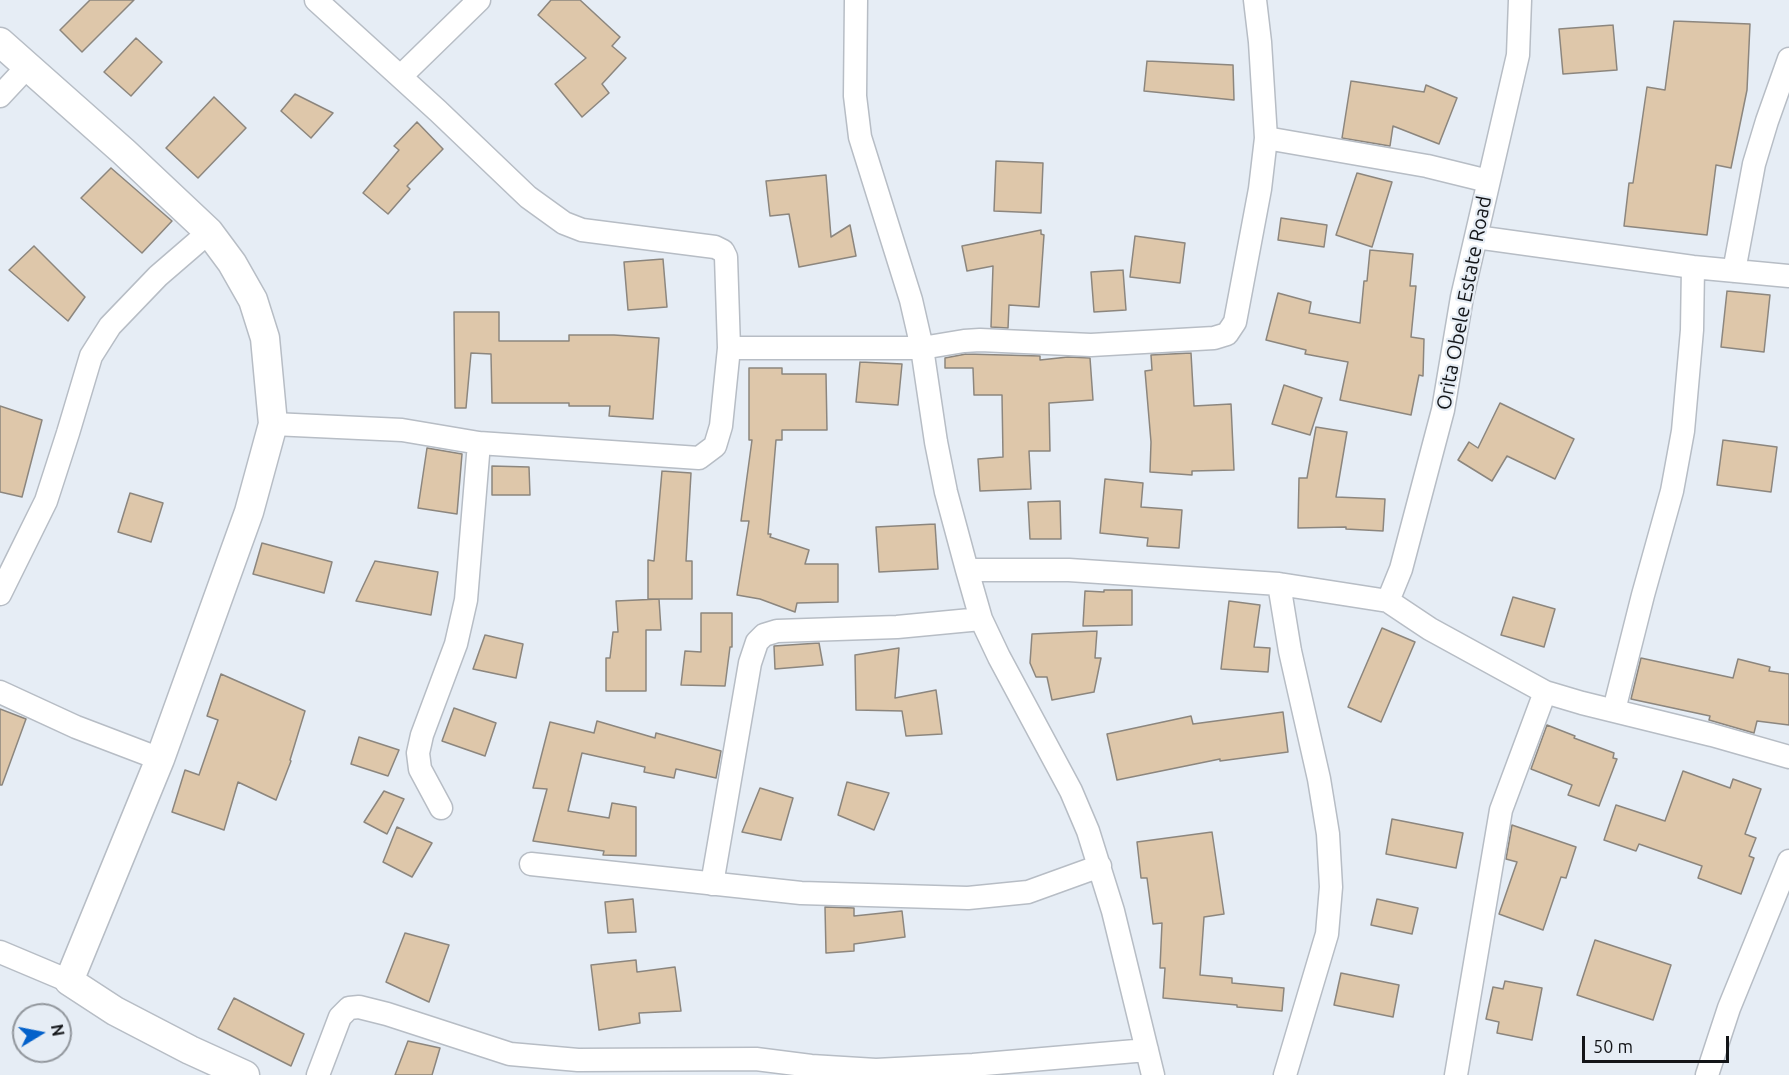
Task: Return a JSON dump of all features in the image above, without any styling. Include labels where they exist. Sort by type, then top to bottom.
[{"type":"street","points":[[273,424],[402,430],[479,442],[699,458],[715,446],[721,426],[729,348],[726,257],[723,251],[715,247],[582,230],[564,223],[528,197],[401,76],[316,0]]},
{"type":"street","points":[[401,76],[479,0]]},
{"type":"street","points":[[856,0],[855,96],[860,137],[911,300],[922,348],[946,492],[967,570],[981,619],[1004,667],[1071,791],[1088,831],[1113,911],[1153,1075]]},
{"type":"street","points":[[729,348],[922,348],[964,340],[1092,345],[1214,338],[1227,334],[1235,322],[1260,189],[1266,138],[1256,0]]},
{"type":"street","name":"Orita Obele Estate Road","points":[[1388,601],[1401,569],[1443,410],[1462,297],[1518,55],[1520,0]]},
{"type":"street","points":[[0,42],[209,232],[232,263],[253,300],[265,338],[273,424],[249,512],[160,759],[69,981]]},
{"type":"street","points":[[1734,271],[1754,164],[1789,59]]},
{"type":"street","points":[[0,96],[28,66]]},
{"type":"street","points":[[1266,138],[1427,166],[1488,181]]},
{"type":"street","points":[[0,594],[46,501],[69,434],[91,356],[110,326],[158,276],[209,232]]},
{"type":"street","points":[[1476,237],[1693,267],[1789,276]]},
{"type":"street","points":[[1614,710],[1642,595],[1672,491],[1683,431],[1692,330],[1693,267]]},
{"type":"street","points":[[441,808],[420,769],[418,753],[422,735],[456,644],[466,600],[479,442]]},
{"type":"street","points":[[967,570],[1070,570],[1279,584],[1388,601],[1430,629],[1545,692],[1789,757]]},
{"type":"street","points":[[1279,584],[1290,651],[1321,790],[1328,834],[1331,887],[1327,934],[1285,1075]]},
{"type":"street","points":[[712,884],[750,663],[758,642],[764,635],[777,631],[897,627],[981,619]]},
{"type":"street","points":[[0,692],[76,726],[160,759]]},
{"type":"street","points":[[1456,1075],[1501,810],[1545,692]]},
{"type":"street","points":[[1707,1075],[1729,1008],[1789,861]]},
{"type":"street","points":[[531,864],[801,893],[968,898],[1028,892],[1100,866]]},
{"type":"street","points":[[0,952],[69,981],[115,1011],[190,1050],[245,1075]]},
{"type":"street","points":[[318,1075],[340,1017],[349,1008],[359,1007],[510,1054],[578,1060],[756,1059],[811,1066],[938,1071],[1147,1050]]},
{"type":"building","points":[[90,0],[134,0],[82,52],[60,30]]},
{"type":"building","points":[[551,0],[580,0],[620,37],[612,46],[626,58],[602,84],[609,93],[582,117],[555,84],[586,58],[538,15]]},
{"type":"building","points":[[1674,21],[1750,24],[1747,90],[1731,168],[1716,165],[1707,235],[1624,226],[1629,183],[1633,183],[1647,87],[1665,90]]},
{"type":"building","points":[[1613,25],[1617,70],[1563,74],[1559,29]]},
{"type":"building","points":[[136,38],[162,62],[131,96],[104,72]]},
{"type":"building","points":[[1147,61],[1233,65],[1234,100],[1144,91]]},
{"type":"building","points":[[1351,81],[1424,92],[1426,85],[1457,98],[1439,144],[1393,126],[1390,146],[1342,138]]},
{"type":"building","points":[[295,94],[333,113],[311,138],[281,111]]},
{"type":"building","points":[[214,97],[246,128],[198,178],[166,148]]},
{"type":"building","points":[[417,122],[443,149],[407,186],[410,189],[388,214],[363,193],[399,150],[394,146]]},
{"type":"building","points":[[996,161],[1043,163],[1041,213],[994,211]]},
{"type":"building","points":[[111,168],[172,221],[142,253],[81,198]]},
{"type":"building","points":[[1357,173],[1392,182],[1372,247],[1336,235]]},
{"type":"building","points":[[826,175],[831,237],[850,225],[856,256],[799,267],[789,214],[770,216],[766,181]]},
{"type":"building","points":[[1281,218],[1327,225],[1324,247],[1278,240]]},
{"type":"building","points":[[1041,230],[1041,234],[1044,235],[1039,307],[1009,305],[1008,328],[991,327],[993,266],[967,271],[962,246]]},
{"type":"building","points":[[1135,236],[1185,243],[1180,283],[1130,277]]},
{"type":"building","points":[[34,246],[85,297],[68,321],[9,270]]},
{"type":"building","points":[[1370,250],[1413,254],[1410,286],[1416,286],[1411,337],[1424,339],[1423,376],[1419,375],[1411,415],[1340,400],[1348,362],[1305,354],[1306,350],[1266,340],[1278,293],[1311,302],[1309,313],[1360,323]]},
{"type":"building","points":[[663,259],[667,307],[628,310],[624,262]]},
{"type":"building","points":[[1123,270],[1126,310],[1094,312],[1091,272]]},
{"type":"building","points":[[1727,291],[1770,295],[1764,352],[1721,347]]},
{"type":"building","points":[[454,312],[499,312],[499,341],[569,341],[569,335],[659,338],[653,419],[609,416],[610,406],[569,406],[569,403],[492,403],[491,354],[471,353],[466,408],[455,408]]},
{"type":"building","points":[[1191,353],[1194,406],[1231,404],[1234,470],[1192,471],[1192,475],[1150,472],[1151,442],[1145,371],[1152,370],[1151,355]]},
{"type":"building","points":[[966,354],[1040,356],[1040,360],[1068,357],[1090,358],[1093,400],[1049,403],[1050,451],[1029,451],[1031,489],[980,491],[978,459],[1003,457],[1002,395],[974,395],[973,368],[945,368],[945,358]]},
{"type":"building","points":[[860,362],[902,364],[898,405],[856,402]]},
{"type":"building","points":[[749,368],[782,368],[782,374],[826,374],[827,430],[782,430],[782,440],[776,440],[768,534],[771,534],[770,537],[809,550],[805,564],[838,564],[838,602],[797,603],[795,612],[760,599],[737,595],[749,521],[741,521],[752,440],[749,440]]},
{"type":"building","points":[[1284,385],[1322,398],[1310,435],[1272,424]]},
{"type":"building","points":[[1500,403],[1574,439],[1555,479],[1507,456],[1492,481],[1458,460],[1469,442],[1478,448]]},
{"type":"building","points":[[0,406],[42,420],[22,497],[0,492]]},
{"type":"building","points":[[1316,427],[1347,432],[1336,497],[1385,499],[1383,531],[1346,529],[1346,527],[1298,528],[1299,478],[1307,478]]},
{"type":"building","points":[[1723,440],[1777,447],[1771,492],[1717,485]]},
{"type":"building","points":[[427,448],[462,454],[457,514],[418,508]]},
{"type":"building","points":[[492,466],[529,467],[530,495],[492,495]]},
{"type":"building","points":[[662,471],[691,473],[686,561],[692,561],[692,599],[648,599],[648,560],[654,561]]},
{"type":"building","points":[[1105,479],[1143,483],[1141,507],[1182,510],[1179,548],[1147,546],[1148,538],[1100,533]]},
{"type":"building","points":[[130,493],[163,503],[151,542],[118,532]]},
{"type":"building","points":[[1060,501],[1061,539],[1030,539],[1028,502]]},
{"type":"building","points":[[935,524],[938,569],[879,572],[876,527]]},
{"type":"building","points":[[262,543],[332,562],[324,593],[253,574]]},
{"type":"building","points":[[375,561],[438,572],[431,615],[356,601]]},
{"type":"building","points":[[1104,590],[1132,590],[1132,625],[1083,626],[1085,591],[1104,592]]},
{"type":"building","points":[[1513,597],[1555,609],[1544,647],[1501,635]]},
{"type":"building","points":[[659,599],[661,630],[646,630],[646,691],[606,691],[606,658],[610,658],[613,632],[618,632],[616,601]]},
{"type":"building","points":[[1229,601],[1260,605],[1254,647],[1270,648],[1268,672],[1221,669]]},
{"type":"building","points":[[701,613],[732,613],[732,647],[730,647],[725,686],[681,685],[685,651],[701,652]]},
{"type":"building","points":[[1382,628],[1415,642],[1381,722],[1348,707]]},
{"type":"building","points":[[1097,631],[1095,658],[1101,658],[1094,692],[1052,700],[1047,677],[1036,677],[1030,663],[1032,634]]},
{"type":"building","points":[[485,635],[523,644],[516,678],[473,669]]},
{"type":"building","points":[[819,643],[823,665],[775,669],[774,646]]},
{"type":"building","points":[[899,648],[895,698],[936,690],[942,734],[906,736],[902,711],[856,710],[855,655]]},
{"type":"building","points":[[1641,658],[1733,678],[1738,659],[1770,667],[1769,671],[1789,674],[1789,725],[1757,721],[1754,733],[1709,720],[1710,716],[1631,699]]},
{"type":"building","points":[[221,674],[305,711],[291,761],[276,800],[238,782],[224,830],[172,812],[185,770],[199,775],[218,720],[207,716]]},
{"type":"building","points":[[454,708],[496,723],[485,756],[442,741]]},
{"type":"building","points":[[0,709],[26,719],[2,785],[0,785]]},
{"type":"building","points":[[1283,712],[1288,752],[1220,761],[1220,759],[1117,780],[1107,734],[1191,716],[1193,724]]},
{"type":"building","points":[[597,721],[655,738],[656,733],[721,751],[716,778],[676,769],[674,778],[644,772],[645,767],[582,753],[568,811],[609,818],[612,803],[636,807],[636,856],[603,855],[604,851],[533,841],[547,789],[533,788],[550,722],[594,733]]},
{"type":"building","points":[[1547,725],[1614,753],[1613,758],[1617,759],[1599,806],[1568,795],[1572,785],[1531,769]]},
{"type":"building","points":[[359,737],[399,750],[388,776],[351,764]]},
{"type":"building","points":[[1683,771],[1730,788],[1733,779],[1761,789],[1745,834],[1756,838],[1749,856],[1754,858],[1741,894],[1698,878],[1702,866],[1639,844],[1636,851],[1604,840],[1616,805],[1665,821]]},
{"type":"building","points":[[847,782],[889,793],[874,830],[838,815]]},
{"type":"building","points":[[760,788],[793,798],[781,840],[742,832]]},
{"type":"building","points":[[384,791],[404,799],[387,834],[364,822]]},
{"type":"building","points":[[1392,819],[1463,833],[1456,868],[1386,854]]},
{"type":"building","points":[[1512,825],[1576,847],[1566,878],[1561,877],[1543,930],[1499,914],[1517,862],[1506,859]]},
{"type":"building","points":[[397,827],[432,843],[412,877],[383,862]]},
{"type":"building","points":[[1212,832],[1224,914],[1204,917],[1200,975],[1232,978],[1232,983],[1284,988],[1282,1011],[1163,998],[1165,968],[1160,968],[1162,923],[1153,924],[1147,878],[1141,878],[1137,842]]},
{"type":"building","points":[[633,899],[636,932],[608,933],[605,902]]},
{"type":"building","points":[[1377,899],[1418,908],[1412,934],[1371,925]]},
{"type":"building","points":[[825,907],[854,908],[854,916],[902,911],[905,937],[854,944],[854,951],[826,953]]},
{"type":"building","points":[[405,933],[449,945],[429,1002],[386,982]]},
{"type":"building","points":[[1595,940],[1671,965],[1653,1020],[1577,995]]},
{"type":"building","points":[[636,960],[637,972],[675,967],[681,1011],[639,1013],[640,1023],[599,1030],[591,965]]},
{"type":"building","points":[[1341,973],[1399,985],[1393,1017],[1334,1005]]},
{"type":"building","points":[[1505,981],[1542,988],[1532,1040],[1497,1033],[1499,1022],[1486,1019],[1493,987],[1503,989]]},
{"type":"building","points":[[234,998],[304,1034],[291,1066],[218,1029]]},
{"type":"building","points":[[408,1041],[440,1048],[432,1075],[395,1075]]}]
